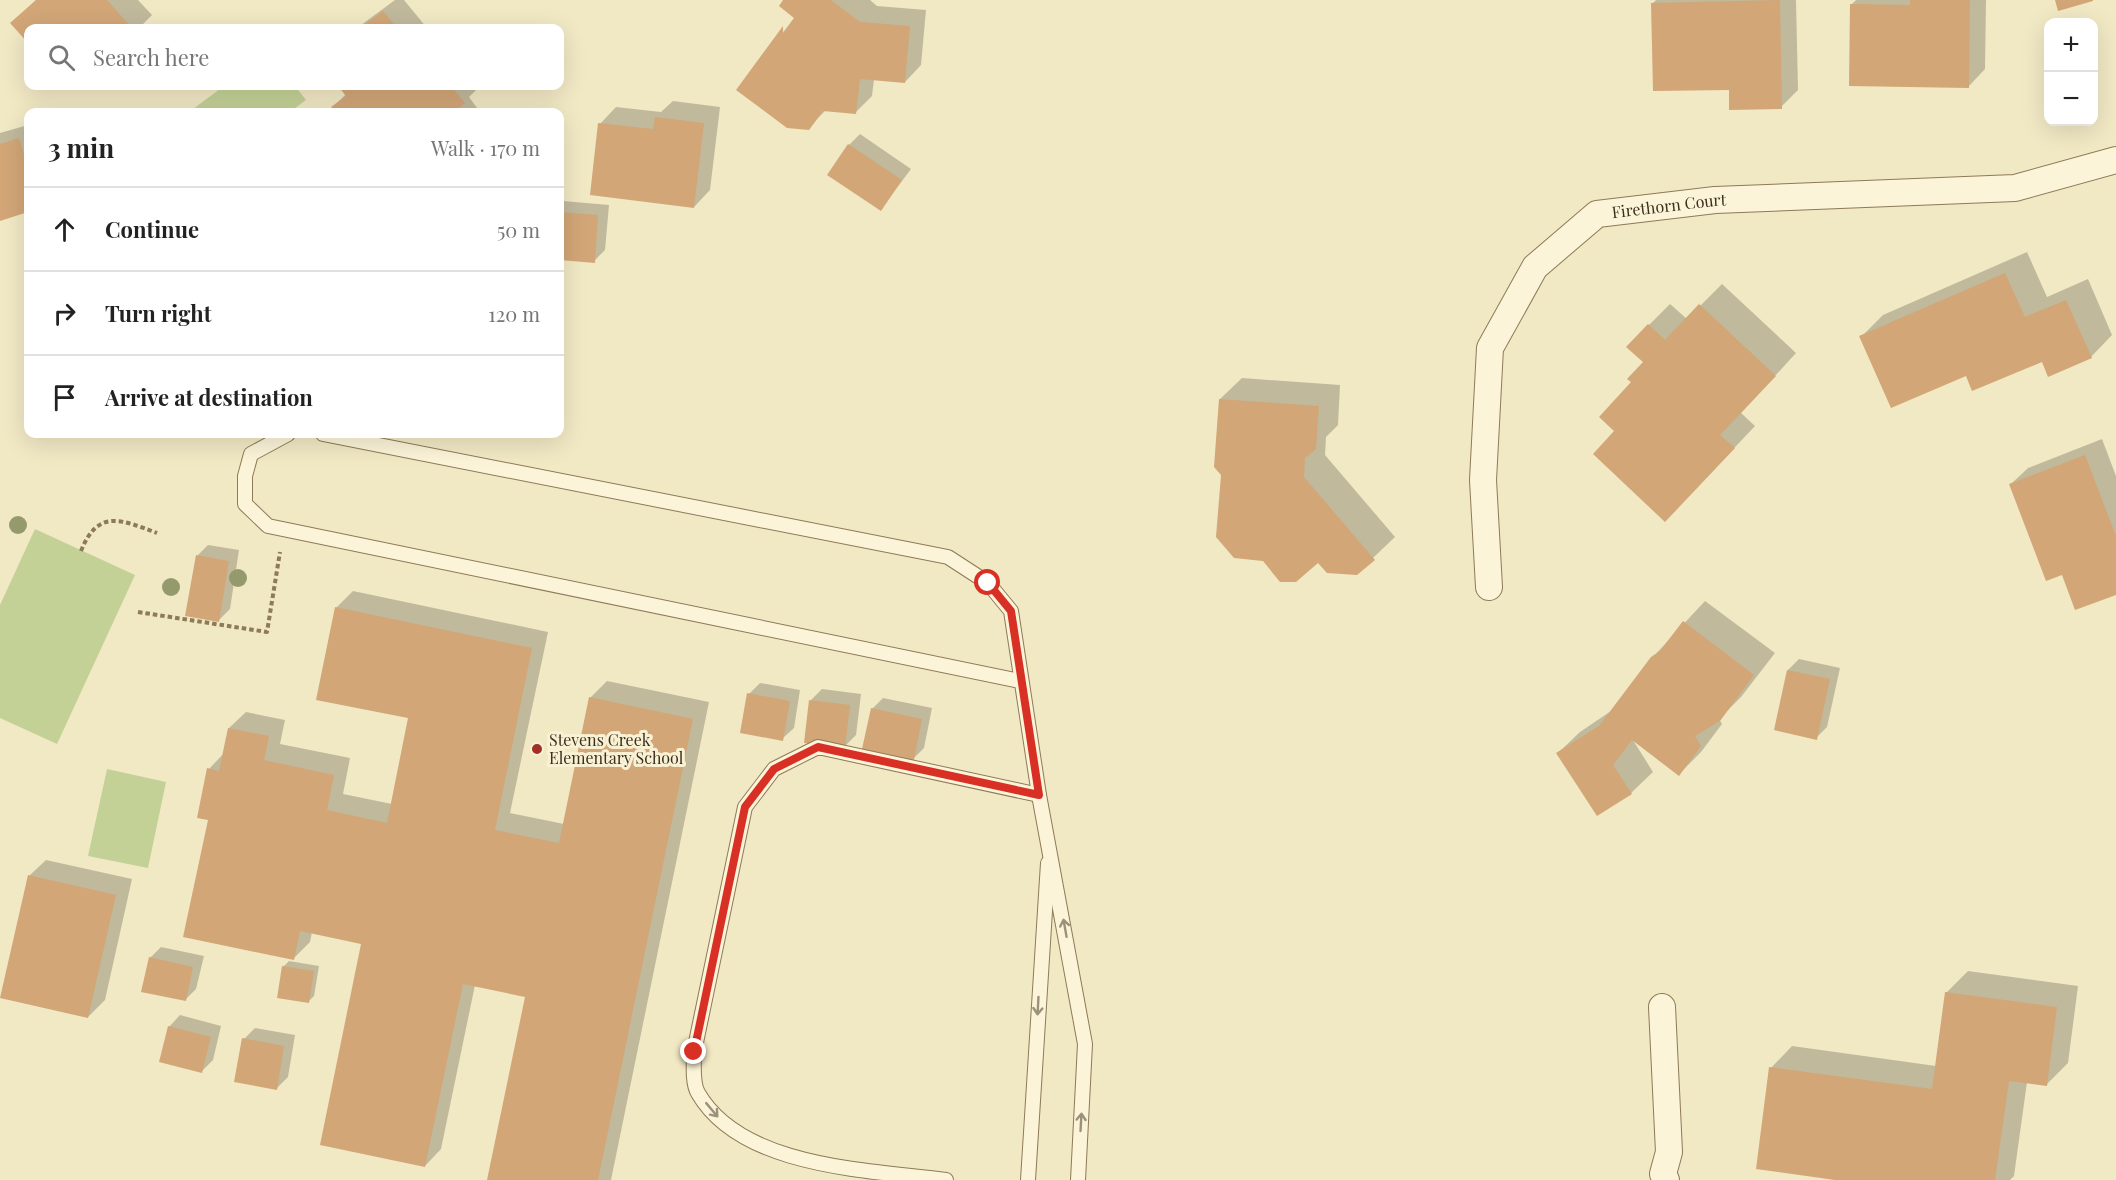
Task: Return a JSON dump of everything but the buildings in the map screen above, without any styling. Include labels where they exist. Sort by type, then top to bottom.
[{"type":"street","name":"Firethorn Court","points":[[1489,587],[1483,480],[1490,348],[1535,267],[1597,214],[1715,200],[2015,188],[2116,160]]},
{"type":"street","points":[[1662,1007],[1669,1152],[1663,1174],[1666,1180]]},
{"type":"lane","points":[[281,438],[251,454],[245,476],[245,504],[268,526],[1020,681]]},
{"type":"lane","points":[[342,438],[948,557],[988,583],[1011,611],[1039,795],[1050,842],[1085,1044],[1078,1180]]},
{"type":"lane","points":[[946,1180],[820,1164],[760,1145],[723,1124],[696,1091],[694,1052],[745,807],[774,769],[818,747],[884,759],[1039,795]]},
{"type":"lane","points":[[1028,1180],[1050,842]]},
{"type":"path","points":[[81,550],[93,528],[109,520],[131,523],[157,533]]},
{"type":"path","points":[[138,612],[267,632],[283,529]]},
{"type":"green space","points":[[219,90],[298,90],[306,100],[295,108],[194,108]]},
{"type":"green space","points":[[35,529],[135,575],[57,744],[0,718],[0,605]]},
{"type":"green space","points":[[107,769],[166,782],[148,868],[88,856]]},
{"type":"place","name":"Stevens Creek Elementary School","points":[[537,749]]},
{"type":"route","points":[[694,1052],[745,807],[774,769],[818,747],[884,759],[1039,795],[1011,611],[988,583]]}]
